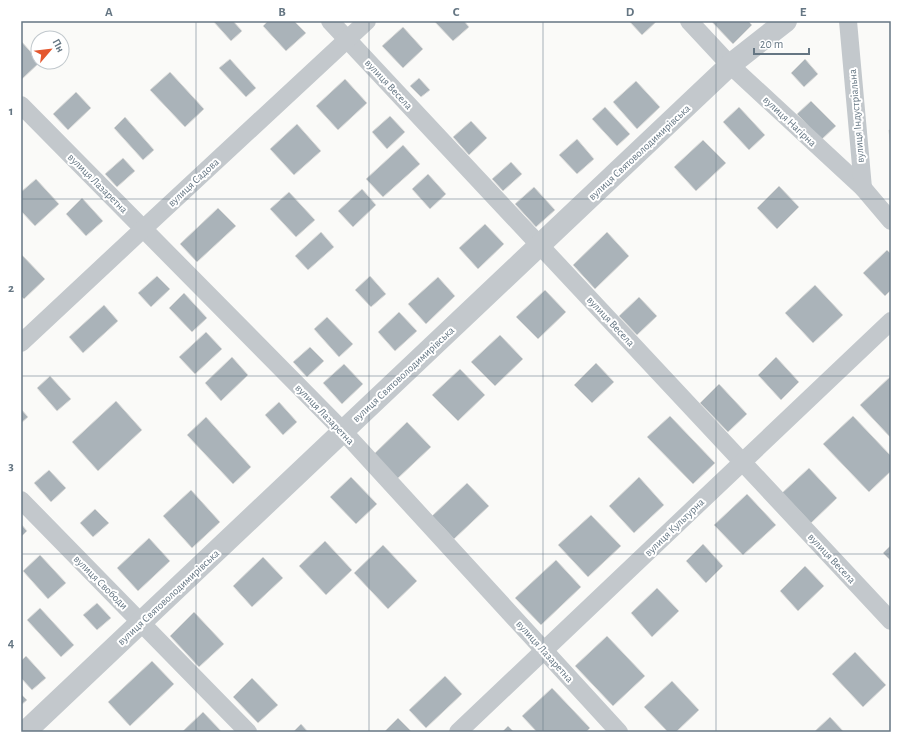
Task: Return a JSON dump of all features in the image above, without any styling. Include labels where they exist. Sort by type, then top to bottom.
[{"type":"street","name":"вулиця Весела","points":[[330,21],[891,621]]},
{"type":"street","name":"вулиця Садова","points":[[21,343],[366,21]]},
{"type":"street","name":"вулиця Нагірна","points":[[689,21],[730,65],[863,188],[891,221]]},
{"type":"street","name":"вулиця Святоволодимирівська","points":[[25,732],[730,65],[786,21]]},
{"type":"street","name":"вулиця Індустріальна","points":[[848,21],[863,188]]},
{"type":"street","name":"вулиця Лазаретна","points":[[21,105],[343,431],[619,732]]},
{"type":"street","name":"вулиця Культурна","points":[[458,732],[891,321]]},
{"type":"street","name":"вулиця Свободи","points":[[21,500],[248,732]]},
{"type":"building","points":[[213,21],[233,21],[242,31],[231,41]]},
{"type":"building","points":[[268,21],[294,21],[306,33],[286,51],[263,26]]},
{"type":"building","points":[[434,21],[464,21],[469,27],[453,41]]},
{"type":"building","points":[[629,21],[657,21],[642,35]]},
{"type":"building","points":[[711,21],[748,21],[752,25],[733,44]]},
{"type":"building","points":[[403,27],[423,49],[403,68],[382,46]]},
{"type":"building","points":[[21,41],[30,51],[30,70],[32,70],[21,80]]},
{"type":"building","points":[[230,59],[256,88],[246,97],[219,68]]},
{"type":"building","points":[[805,59],[818,74],[804,87],[791,73]]},
{"type":"building","points":[[170,72],[204,109],[185,127],[150,90]]},
{"type":"building","points":[[419,78],[430,90],[421,97],[410,86]]},
{"type":"building","points":[[345,79],[367,103],[338,130],[316,106]]},
{"type":"building","points":[[636,81],[660,107],[637,129],[613,102]]},
{"type":"building","points":[[76,92],[91,108],[68,130],[53,114]]},
{"type":"building","points":[[811,101],[836,126],[821,140],[797,114]]},
{"type":"building","points":[[605,107],[630,134],[617,146],[592,119]]},
{"type":"building","points":[[739,107],[765,135],[749,150],[723,122]]},
{"type":"building","points":[[390,116],[405,132],[387,149],[372,132]]},
{"type":"building","points":[[125,117],[154,150],[143,160],[114,128]]},
{"type":"building","points":[[471,121],[487,138],[469,155],[453,137]]},
{"type":"building","points":[[297,124],[321,151],[294,175],[270,149]]},
{"type":"building","points":[[889,130],[891,130],[891,150]]},
{"type":"building","points":[[577,139],[594,159],[577,174],[559,155]]},
{"type":"building","points":[[703,140],[726,163],[696,191],[674,167]]},
{"type":"building","points":[[403,145],[420,164],[383,197],[366,179]]},
{"type":"building","points":[[123,158],[135,171],[117,187],[105,174]]},
{"type":"building","points":[[511,162],[522,174],[503,191],[492,179]]},
{"type":"building","points":[[428,174],[446,194],[430,209],[412,189]]},
{"type":"building","points":[[36,179],[59,204],[35,226],[21,211],[21,192]]},
{"type":"building","points":[[779,186],[799,207],[777,229],[757,208]]},
{"type":"building","points":[[534,187],[555,210],[536,227],[515,204]]},
{"type":"building","points":[[362,189],[376,205],[353,227],[338,211]]},
{"type":"building","points":[[289,192],[315,220],[296,237],[270,209]]},
{"type":"building","points":[[82,198],[103,221],[86,236],[66,214]]},
{"type":"building","points":[[218,208],[236,226],[197,262],[180,244]]},
{"type":"building","points":[[485,224],[504,244],[478,269],[459,248]]},
{"type":"building","points":[[321,232],[334,247],[308,270],[295,256]]},
{"type":"building","points":[[607,232],[629,256],[595,289],[573,265]]},
{"type":"building","points":[[887,250],[891,254],[891,290],[885,296],[863,273]]},
{"type":"building","points":[[21,254],[45,279],[24,299],[21,296]]},
{"type":"building","points":[[157,276],[170,289],[151,307],[138,293]]},
{"type":"building","points":[[370,276],[386,294],[371,307],[355,290]]},
{"type":"building","points":[[438,277],[455,296],[426,324],[408,304]]},
{"type":"building","points":[[815,285],[843,315],[813,343],[785,313]]},
{"type":"building","points":[[545,290],[566,312],[538,339],[516,317]]},
{"type":"building","points":[[184,293],[207,318],[192,332],[169,308]]},
{"type":"building","points":[[639,297],[657,316],[637,335],[619,316]]},
{"type":"building","points":[[104,305],[118,321],[83,353],[69,337]]},
{"type":"building","points":[[399,312],[417,331],[395,351],[378,332]]},
{"type":"building","points":[[327,317],[353,344],[339,357],[314,329]]},
{"type":"building","points":[[206,332],[222,349],[195,374],[179,357]]},
{"type":"building","points":[[500,335],[523,359],[495,386],[471,362]]},
{"type":"building","points":[[310,347],[324,361],[307,377],[293,362]]},
{"type":"building","points":[[232,357],[248,375],[221,401],[205,383]]},
{"type":"building","points":[[776,357],[799,382],[781,400],[758,375]]},
{"type":"building","points":[[596,363],[614,382],[592,403],[574,385]]},
{"type":"building","points":[[344,364],[363,384],[342,404],[323,383]]},
{"type":"building","points":[[460,369],[485,395],[458,421],[432,395]]},
{"type":"building","points":[[50,376],[71,399],[57,411],[37,388]]},
{"type":"building","points":[[891,376],[891,438],[860,405]]},
{"type":"building","points":[[719,384],[747,414],[728,432],[700,403]]},
{"type":"building","points":[[116,401],[142,430],[98,471],[72,442]]},
{"type":"building","points":[[279,402],[297,422],[283,435],[265,415]]},
{"type":"building","points":[[21,409],[28,417],[21,423]]},
{"type":"building","points":[[670,416],[715,463],[693,484],[647,437]]},
{"type":"building","points":[[853,416],[891,456],[891,471],[869,492],[823,444]]},
{"type":"building","points":[[206,417],[251,467],[233,484],[187,435]]},
{"type":"building","points":[[407,422],[431,447],[397,479],[374,454]]},
{"type":"building","points":[[809,468],[837,498],[811,523],[782,493]]},
{"type":"building","points":[[49,470],[66,488],[51,502],[34,483]]},
{"type":"building","points":[[351,477],[377,504],[356,524],[330,497]]},
{"type":"building","points":[[639,477],[664,505],[634,533],[609,506]]},
{"type":"building","points":[[467,483],[489,506],[454,539],[432,516]]},
{"type":"building","points":[[191,490],[220,522],[192,548],[163,516]]},
{"type":"building","points":[[747,494],[776,525],[743,555],[714,525]]},
{"type":"building","points":[[95,509],[109,523],[93,537],[80,523]]},
{"type":"building","points":[[591,515],[621,546],[588,577],[558,545]]},
{"type":"building","points":[[21,524],[27,531],[21,537]]},
{"type":"building","points":[[149,538],[170,561],[138,591],[117,568]]},
{"type":"building","points":[[325,541],[352,570],[326,595],[299,566]]},
{"type":"building","points":[[703,544],[723,566],[706,583],[686,561]]},
{"type":"building","points":[[383,545],[417,581],[388,609],[354,573]]},
{"type":"building","points":[[891,545],[891,561],[883,553]]},
{"type":"building","points":[[40,555],[66,583],[48,599],[23,571]]},
{"type":"building","points":[[263,557],[283,578],[252,607],[233,586]]},
{"type":"building","points":[[556,560],[581,587],[541,625],[515,598]]},
{"type":"building","points":[[805,566],[824,586],[798,611],[780,591]]},
{"type":"building","points":[[657,588],[679,611],[652,637],[631,613]]},
{"type":"building","points":[[97,603],[111,618],[97,630],[83,615]]},
{"type":"building","points":[[40,608],[74,645],[61,657],[27,620]]},
{"type":"building","points":[[194,612],[224,644],[199,667],[170,636]]},
{"type":"building","points":[[607,636],[645,676],[613,706],[575,666]]},
{"type":"building","points":[[855,652],[886,685],[863,707],[832,674]]},
{"type":"building","points":[[26,656],[46,678],[32,690],[21,678],[21,661]]},
{"type":"building","points":[[152,661],[174,684],[130,726],[108,702]]},
{"type":"building","points":[[445,676],[462,694],[426,728],[409,710]]},
{"type":"building","points":[[252,678],[278,705],[258,723],[233,697]]},
{"type":"building","points":[[672,681],[699,710],[676,732],[668,732],[644,707]]},
{"type":"building","points":[[552,688],[590,728],[586,732],[537,732],[522,716]]},
{"type":"building","points":[[21,694],[27,700],[21,705]]},
{"type":"building","points":[[203,712],[222,732],[182,732]]},
{"type":"building","points":[[830,717],[844,732],[814,732]]},
{"type":"building","points":[[398,718],[412,732],[384,732]]},
{"type":"building","points":[[301,724],[308,732],[293,732]]},
{"type":"building","points":[[508,726],[514,732],[502,732]]}]
